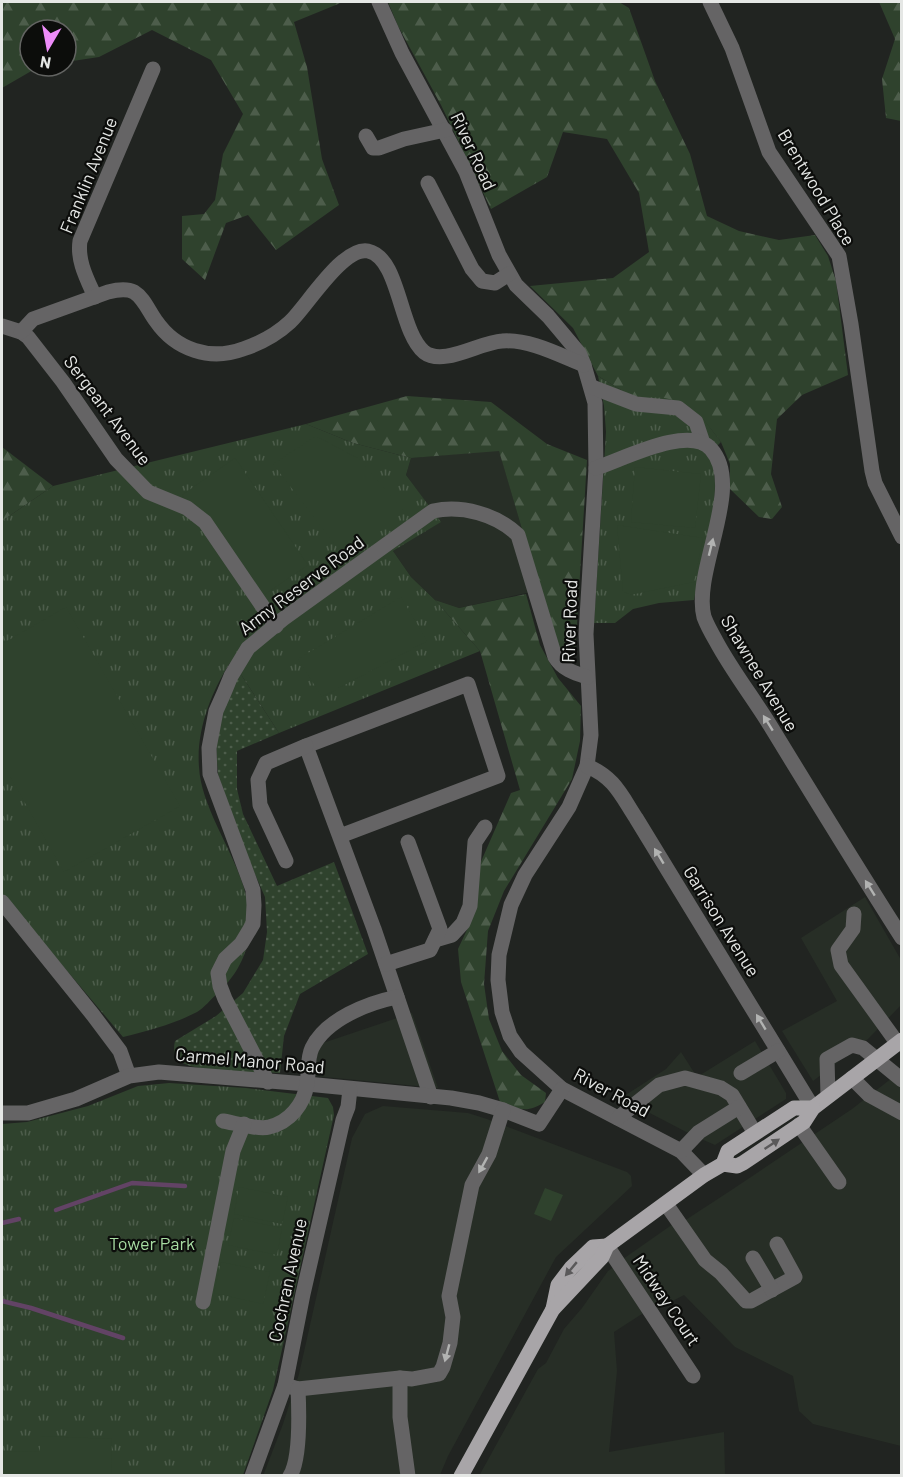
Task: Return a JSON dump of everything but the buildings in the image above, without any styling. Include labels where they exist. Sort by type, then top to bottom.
[{"type":"main road","points":[[461,1476],[553,1309],[602,1257],[607,1246],[704,1175],[723,1164],[737,1166],[743,1163],[800,1125],[813,1108],[900,1042]]},
{"type":"main road","points":[[723,1164],[728,1151],[794,1108],[813,1108]]},
{"type":"street","name":"River Road","points":[[379,2],[402,53],[466,172],[499,255],[509,274],[516,285],[564,334],[579,353],[592,387],[596,420],[596,468],[586,634],[591,735],[587,766],[569,807],[525,875],[511,905],[499,955],[498,980],[502,1012],[510,1036],[521,1052],[562,1089],[681,1151],[704,1175]]},
{"type":"street","name":"Brentwood Place","points":[[710,2],[732,48],[769,152],[838,256],[851,324],[872,471],[875,483],[902,537]]},
{"type":"street","name":"Franklin Avenue","points":[[95,297],[78,251],[80,241],[153,69]]},
{"type":"street","points":[[366,136],[374,148],[379,148],[445,130]]},
{"type":"street","points":[[428,183],[477,277],[482,281],[495,283],[509,274]]},
{"type":"street","points":[[21,332],[33,319],[119,290],[135,293],[142,299],[164,331],[184,347],[210,354],[231,353],[268,339],[299,312],[344,260],[359,251],[367,251],[382,260],[390,274],[414,339],[423,351],[432,357],[454,354],[502,341],[536,346],[584,365]]},
{"type":"street","name":"Sergeant Avenue","points":[[2,326],[21,332],[37,348],[116,459],[148,492],[187,508],[205,522],[276,626]]},
{"type":"street","name":"Shawnee Avenue","points":[[592,387],[636,404],[678,408],[696,422],[703,443],[711,448],[719,462],[722,500],[708,558],[702,605],[705,620],[723,653],[902,938]]},
{"type":"street","points":[[596,468],[670,442],[703,443]]},
{"type":"street","name":"Army Reserve Road","points":[[268,1082],[220,986],[218,973],[225,959],[241,944],[253,924],[253,890],[210,774],[209,748],[216,711],[231,676],[248,648],[433,512],[448,508],[469,510],[509,526],[518,535],[555,657],[559,665],[572,673],[587,677]]},
{"type":"street","points":[[286,861],[260,805],[258,780],[266,763],[468,684],[498,776],[340,836]]},
{"type":"street","points":[[306,746],[386,964],[431,1097]]},
{"type":"street","name":"Garrison Avenue","points":[[587,766],[603,772],[636,818],[813,1108]]},
{"type":"street","points":[[435,940],[452,935],[463,922],[470,906],[474,842],[485,827]]},
{"type":"street","points":[[386,964],[430,950],[440,929],[408,842]]},
{"type":"street","points":[[2,902],[120,1051],[129,1076]]},
{"type":"street","points":[[854,914],[853,929],[838,950],[842,965],[900,1042]]},
{"type":"street","points":[[223,1121],[269,1127],[291,1116],[304,1098],[311,1050],[317,1040],[340,1018],[376,1001],[397,997]]},
{"type":"street","points":[[828,1096],[827,1059],[852,1045],[863,1048],[902,1080]]},
{"type":"street","points":[[741,1073],[778,1052]]},
{"type":"street","name":"Carmel Manor Road","points":[[2,1113],[28,1113],[76,1099],[129,1076],[159,1072],[307,1084],[479,1103],[540,1124],[562,1089]]},
{"type":"street","points":[[618,1118],[659,1085],[685,1078],[721,1088],[732,1095],[755,1133]]},
{"type":"street","points":[[852,1078],[869,1095],[902,1113]]},
{"type":"street","name":"Cochran Avenue","points":[[252,1476],[291,1387],[303,1294],[343,1120],[348,1107],[350,1089]]},
{"type":"street","points":[[681,1151],[699,1132],[740,1107]]},
{"type":"street","points":[[290,1476],[294,1469],[299,1428],[291,1387],[429,1377],[439,1374],[450,1343],[453,1317],[449,1296],[472,1185],[489,1154],[503,1110]]},
{"type":"street","points":[[203,1302],[233,1152],[244,1124]]},
{"type":"street","points":[[800,1125],[839,1182]]},
{"type":"street","points":[[666,1204],[705,1260],[721,1273],[746,1301],[751,1301],[795,1277],[777,1244]]},
{"type":"street","name":"Midway Court","points":[[607,1246],[693,1376]]},
{"type":"street","points":[[753,1258],[772,1290]]},
{"type":"street","points":[[400,1378],[400,1417],[408,1476]]},
{"type":"shaded area","points":[[499,450],[540,590],[459,608],[435,600],[411,577],[393,551],[440,522],[406,475],[411,458]]},
{"type":"shaded area","points":[[865,897],[901,960],[901,1005],[868,1039],[813,1081],[782,1031],[837,1001],[801,938]]},
{"type":"shaded area","points":[[412,1013],[438,1088],[315,1076],[317,1051],[323,1043]]},
{"type":"shaded area","points":[[755,1041],[786,1093],[786,1099],[715,1145],[621,1098],[666,1069],[681,1052],[697,1077]]},
{"type":"shaded area","points":[[901,1071],[901,1446],[813,1424],[799,1411],[793,1376],[735,1347],[684,1295],[655,1310],[623,1259],[673,1224],[684,1221],[852,1109]]},
{"type":"shaded area","points":[[383,1106],[468,1113],[487,1119],[627,1172],[631,1176],[632,1186],[556,1257],[448,1456],[440,1475],[263,1476],[299,1374],[352,1138],[365,1114]]},
{"type":"shaded area","points":[[615,1266],[645,1312],[614,1332],[617,1371],[609,1452],[724,1432],[725,1475],[479,1476],[538,1369],[546,1363],[564,1329],[608,1271]]},
{"type":"green space","points":[[2,2],[343,2],[294,22],[307,67],[322,159],[339,205],[276,250],[248,215],[226,223],[205,280],[182,259],[182,216],[204,214],[215,200],[223,154],[243,114],[211,60],[152,30],[99,57],[78,60],[78,18],[18,18],[19,78],[2,88]]},
{"type":"green space","points":[[388,2],[619,2],[629,8],[655,81],[690,154],[707,216],[739,231],[779,240],[815,235],[828,256],[836,281],[848,375],[802,395],[777,419],[771,474],[782,507],[772,519],[759,517],[730,489],[730,464],[721,442],[693,406],[631,396],[598,376],[573,328],[530,286],[613,278],[649,252],[639,193],[607,139],[563,132],[547,177],[491,209]]},
{"type":"green space","points":[[879,2],[901,2],[901,121],[886,118],[882,79],[895,39]]},
{"type":"green space","points":[[598,376],[631,396],[665,398],[693,405],[721,442],[709,454],[714,468],[714,505],[694,600],[659,603],[633,609],[615,623],[594,623],[606,432]]},
{"type":"green space","points":[[407,396],[491,402],[547,444],[587,460],[575,656],[565,660],[557,648],[499,451],[411,458],[353,443],[306,424]]},
{"type":"green space","points":[[306,424],[353,443],[411,458],[406,475],[441,522],[393,551],[411,577],[435,600],[480,651],[279,733],[240,673],[230,663],[206,712],[200,740],[199,767],[210,811],[237,868],[247,898],[250,928],[244,956],[228,982],[200,1010],[170,1024],[123,1037],[2,894],[2,521],[53,486]]},
{"type":"green space","points":[[316,436],[359,459],[403,510],[343,555],[273,464]]},
{"type":"green space","points":[[2,447],[53,486],[2,521]]},
{"type":"green space","points":[[235,458],[308,565],[255,601],[182,495]]},
{"type":"green space","points":[[635,467],[701,474],[695,528],[631,522]]},
{"type":"green space","points":[[617,525],[703,538],[694,582],[630,595],[623,591]]},
{"type":"green space","points":[[526,594],[540,645],[558,678],[581,706],[580,741],[572,779],[504,891],[488,931],[484,984],[489,1019],[502,1051],[521,1075],[546,1093],[545,1102],[533,1108],[523,1109],[500,1102],[461,982],[458,949],[472,919],[476,873],[511,793],[520,790],[480,651],[435,600],[459,608]]},
{"type":"green space","points":[[401,597],[427,641],[322,697],[298,659]]},
{"type":"green space","points":[[66,607],[180,806],[64,872],[2,762],[2,644]]},
{"type":"green space","points":[[240,673],[279,733],[237,751],[237,789],[243,814],[277,886],[334,862],[368,954],[300,994],[284,1036],[280,1073],[229,1071],[189,1066],[177,1058],[174,1050],[175,1041],[216,1016],[243,993],[263,960],[267,932],[265,897],[236,831],[218,774],[216,747],[222,706]]},
{"type":"green space","name":"Tower Park","points":[[169,1083],[246,1088],[328,1098],[333,1107],[334,1115],[273,1390],[243,1475],[2,1476],[2,1124],[27,1122],[88,1106],[138,1086]]},
{"type":"green space","points":[[239,1187],[288,1197],[282,1224],[234,1214]]},
{"type":"green space","points":[[545,1188],[563,1195],[551,1221],[534,1214]]},
{"type":"green space","points":[[234,1218],[282,1228],[277,1255],[228,1245]]},
{"type":"green space","points":[[221,1262],[270,1272],[263,1304],[214,1293]]},
{"type":"green space","points":[[40,1436],[112,1439],[111,1475],[2,1475],[2,1451],[40,1452]]},
{"type":"waterway","points":[[56,1210],[132,1183],[185,1186]]},
{"type":"waterway","points":[[2,1223],[19,1219]]},
{"type":"waterway","points":[[2,1301],[123,1338]]}]
